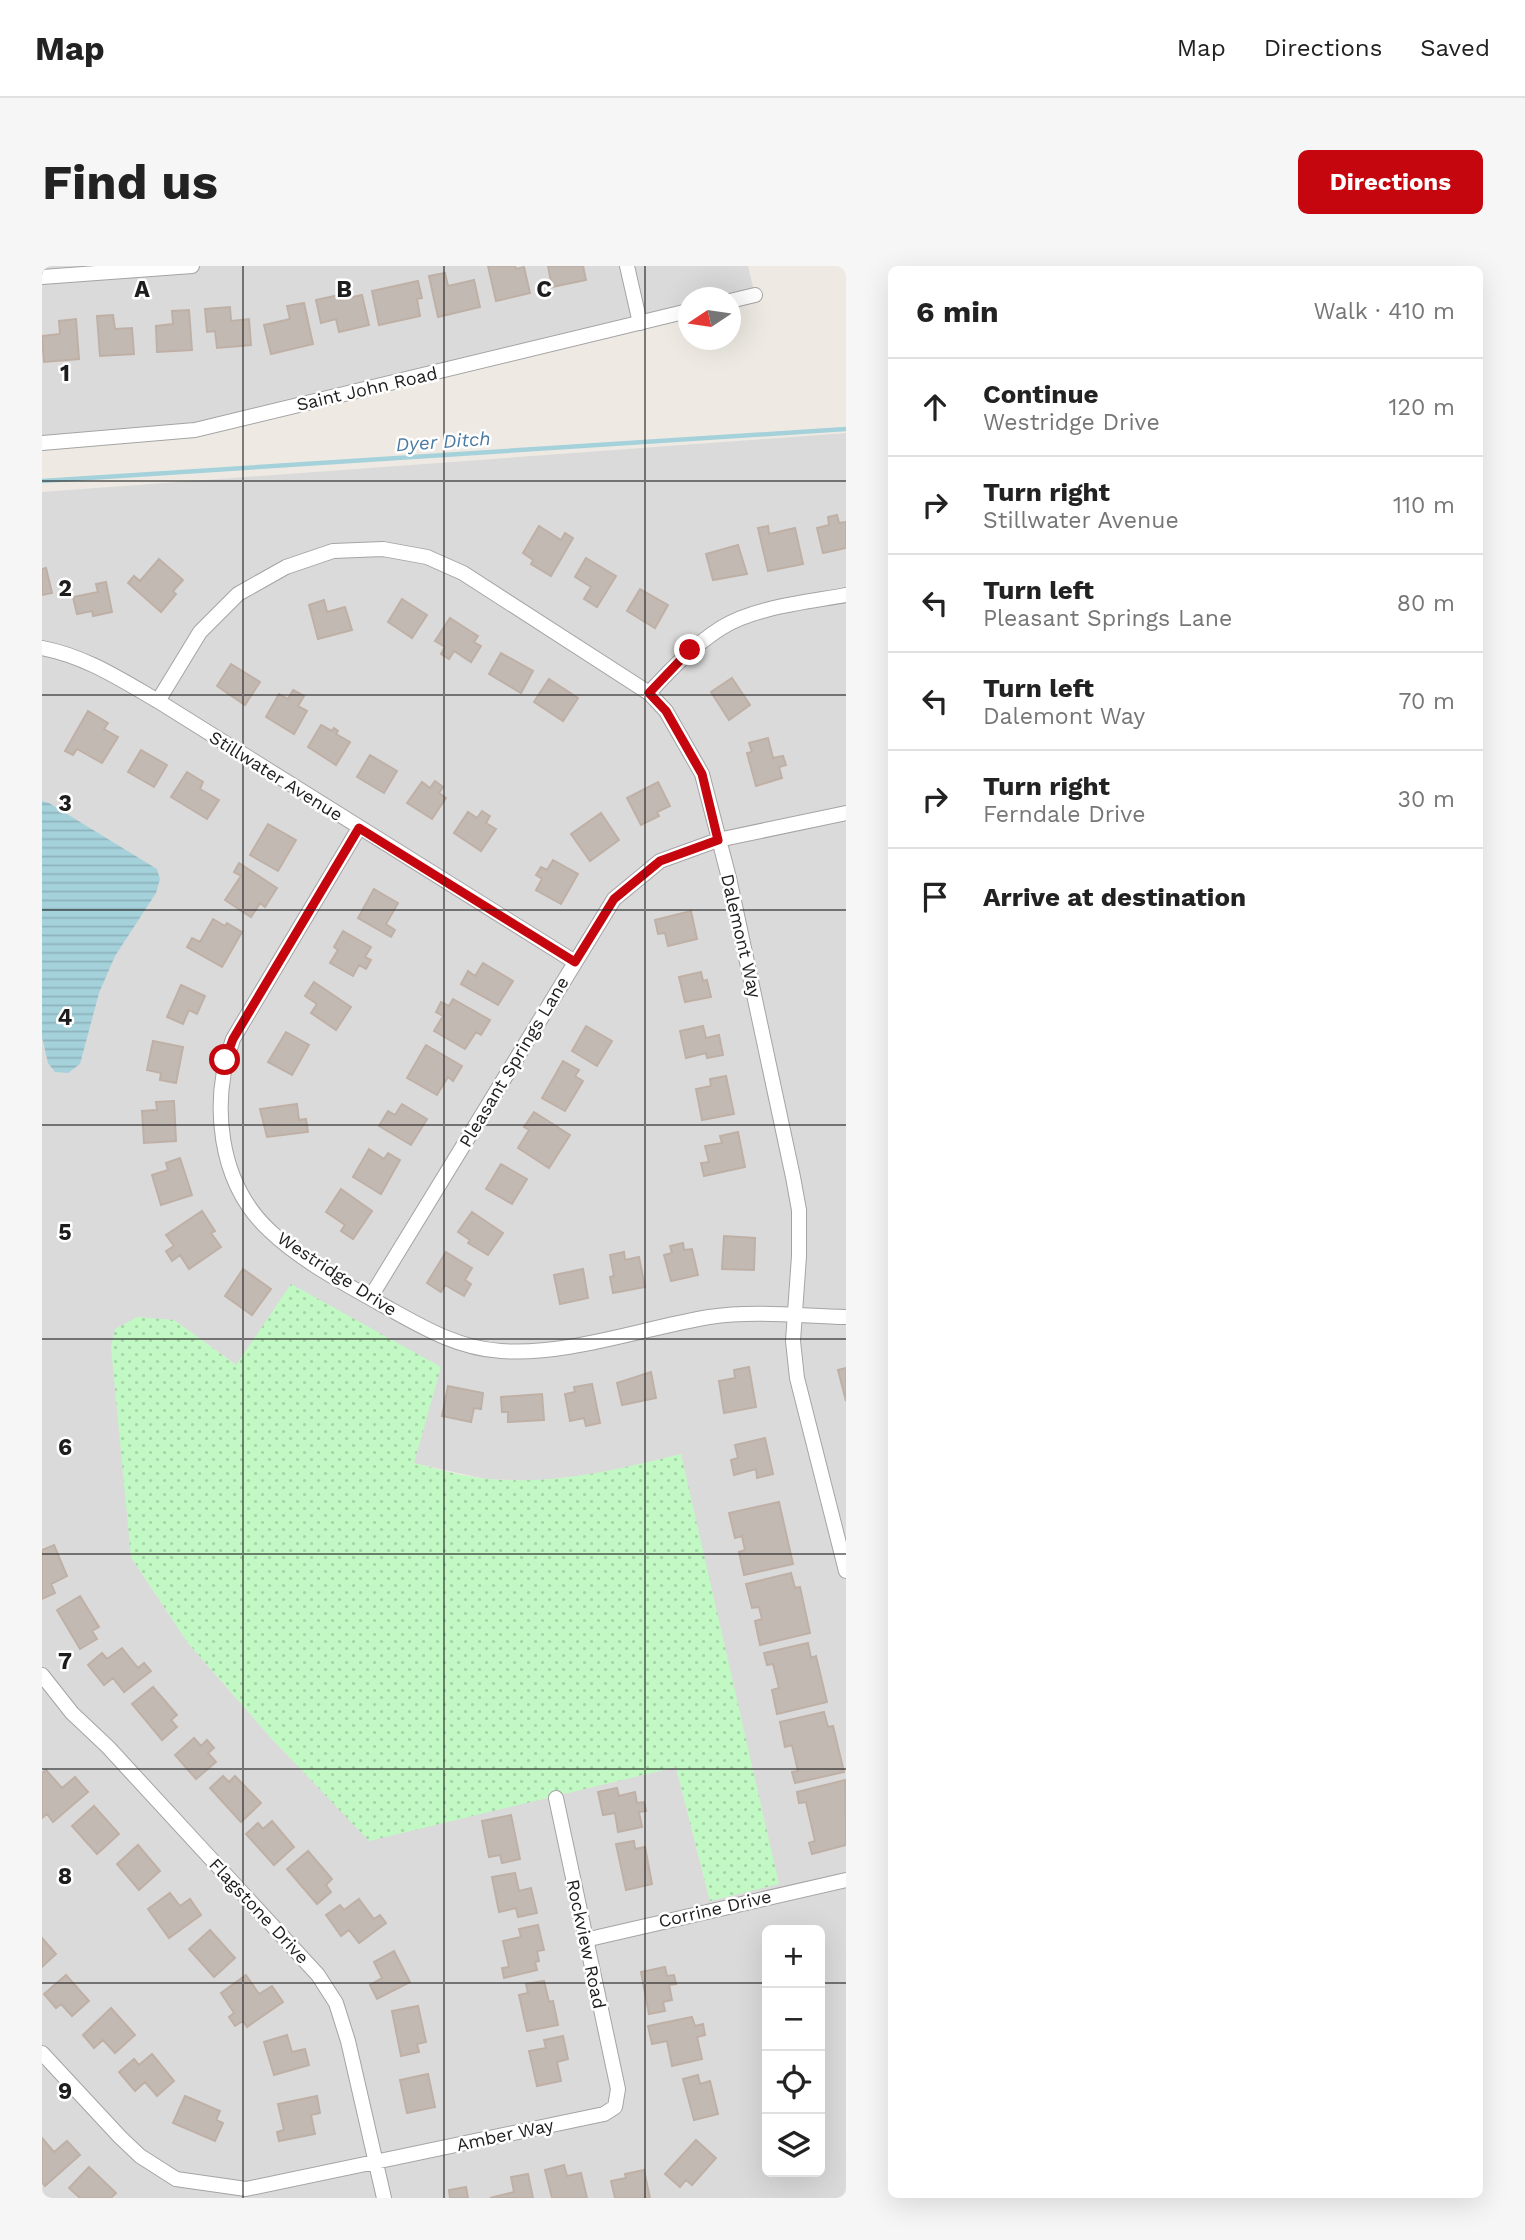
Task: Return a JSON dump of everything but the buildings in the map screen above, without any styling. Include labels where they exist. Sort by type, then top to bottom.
[{"type":"street","points":[[42,277],[192,266]]},
{"type":"street","points":[[627,266],[640,323]]},
{"type":"street","points":[[741,298],[755,295]]},
{"type":"street","name":"Saint John Road","points":[[42,443],[195,430],[678,314]]},
{"type":"street","name":"Dalemont Way","points":[[158,701],[200,632],[238,594],[286,567],[333,551],[383,549],[426,557],[463,573],[649,693],[666,711],[702,774],[735,903],[799,1210],[799,1256],[793,1341],[799,1390],[846,1571]]},
{"type":"street","points":[[649,693],[690,650],[723,626],[760,612],[846,594]]},
{"type":"street","name":"Stillwater Avenue","points":[[42,648],[66,653],[98,666],[158,701],[575,962]]},
{"type":"street","name":"Pleasant Springs Lane","points":[[370,1298],[614,899],[660,861],[718,840],[846,813]]},
{"type":"street","name":"Westridge Drive","points":[[359,828],[233,1039],[225,1060],[220,1092],[226,1157],[250,1207],[268,1230],[299,1254],[442,1338],[470,1347],[501,1352],[557,1349],[711,1317],[743,1314],[846,1317]]},
{"type":"street","name":"Flagstone Drive","points":[[42,1675],[72,1713],[117,1756],[318,1975],[336,2003],[348,2040],[384,2198]]},
{"type":"street","name":"Rockview Road","points":[[556,1798],[618,2089]]},
{"type":"street","name":"Corrine Drive","points":[[585,1940],[846,1880]]},
{"type":"street","name":"Amber Way","points":[[42,2053],[140,2156],[176,2179],[246,2189],[604,2114],[615,2107],[618,2089]]},
{"type":"shaded area","points":[[42,266],[748,266],[755,295],[741,297],[741,287],[678,287],[678,313],[195,430],[42,443]]},
{"type":"shaded area","points":[[846,433],[846,2198],[42,2198],[42,492]],"holes":[[[174,1320],[236,1365],[413,1463],[485,1479],[538,1481],[609,1472],[681,1454],[710,1901],[676,1767],[369,1840],[272,1739],[188,1643],[131,1557]]]},
{"type":"green space","points":[[291,1284],[441,1367],[414,1463],[479,1478],[537,1480],[609,1471],[681,1454],[779,1884],[710,1901],[676,1767],[369,1841],[272,1739],[188,1643],[131,1557],[111,1347],[115,1329],[137,1317],[174,1320],[236,1365]]},
{"type":"water","points":[[42,801],[157,869],[160,879],[156,893],[115,956],[99,993],[80,1064],[68,1073],[55,1072],[48,1063],[42,1037]]},
{"type":"waterway","name":"Dyer Ditch","points":[[42,481],[846,429]]},
{"type":"route","points":[[225,1060],[233,1039],[359,828],[575,962],[614,899],[660,861],[718,840],[702,774],[666,711],[649,693],[690,650]]}]
